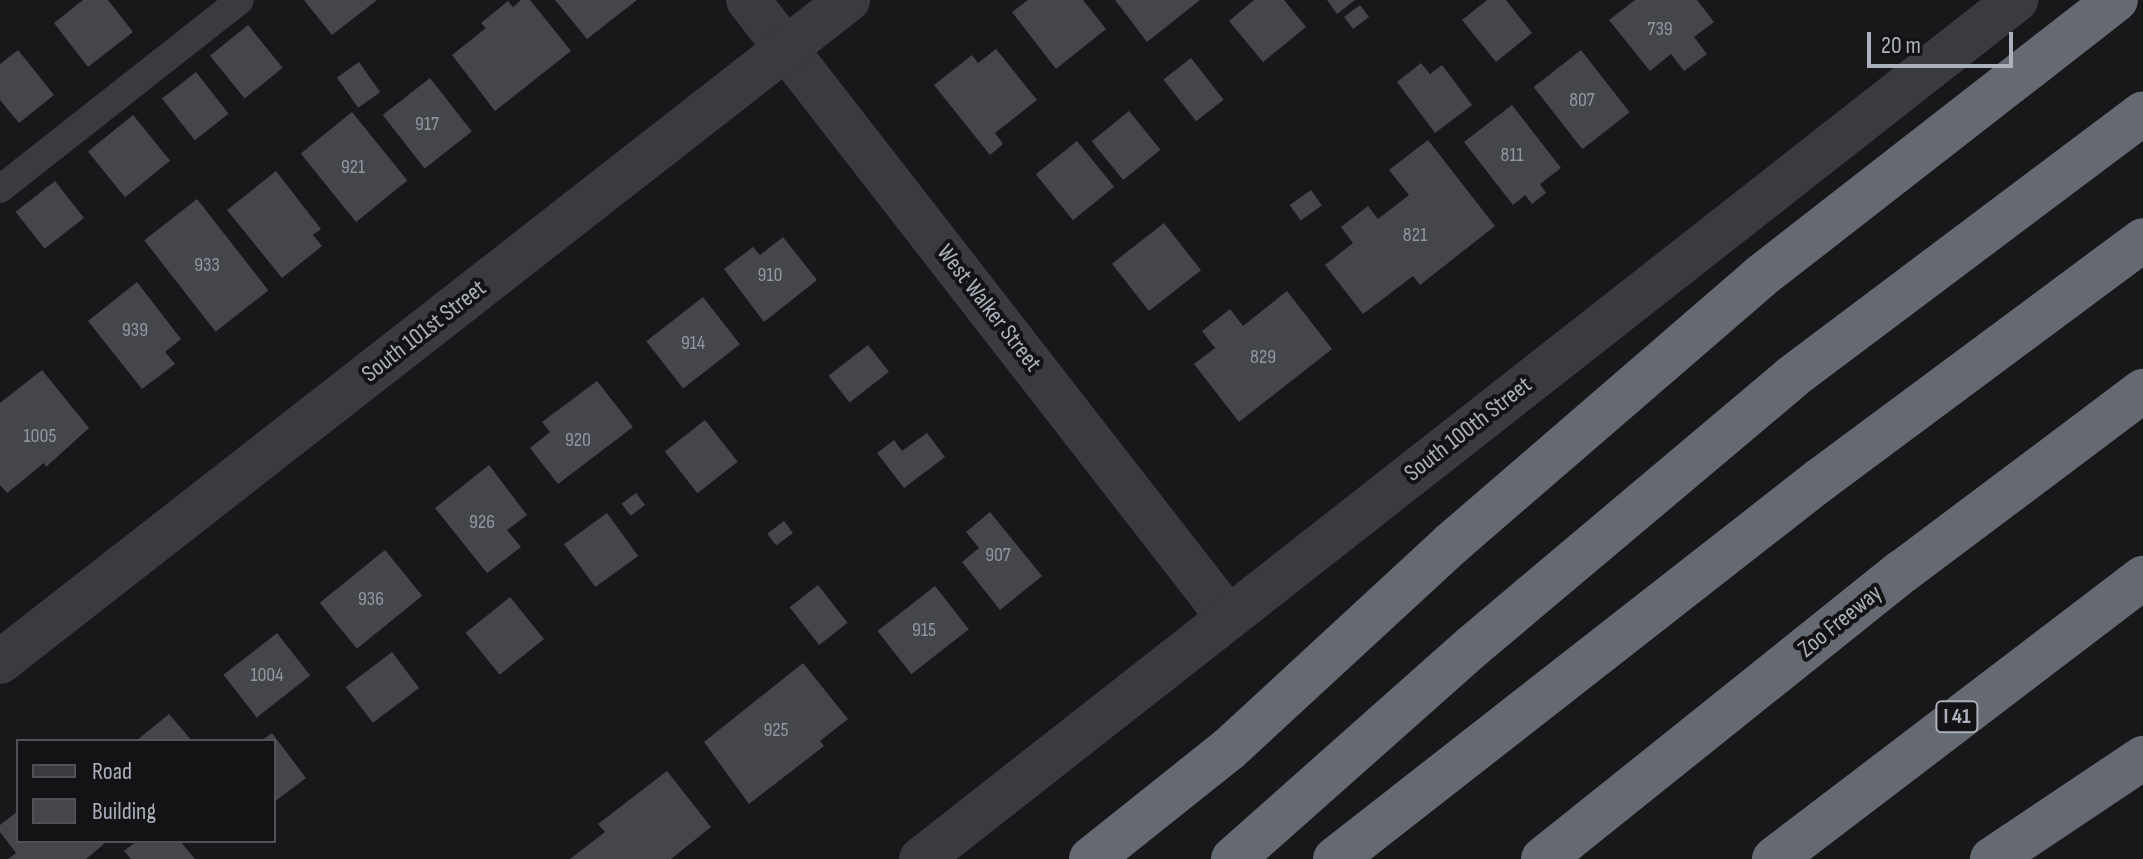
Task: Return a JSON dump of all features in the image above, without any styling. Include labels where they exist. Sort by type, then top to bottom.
[{"type":"highway","points":[[1091,859],[1229,749],[1451,544],[1760,277],[2116,0]]},
{"type":"highway","points":[[1233,859],[1473,646],[1792,377],[2143,113]]},
{"type":"highway","points":[[1335,859],[1820,480],[2143,240]]},
{"type":"highway","name":"Zoo Freeway","points":[[1543,859],[1903,571],[2143,391]]},
{"type":"highway","name":"I 41","points":[[1774,859],[2143,578]]},
{"type":"highway","points":[[1992,859],[2143,758]]},
{"type":"street","name":"West Walker Street","points":[[748,0],[1228,617]]},
{"type":"street","name":"South 101st Street","points":[[0,662],[848,0]]},
{"type":"street","name":"South 100th Street","points":[[921,859],[2016,0]]},
{"type":"lane","points":[[0,189],[240,0]]},
{"type":"building","points":[[83,0],[108,0],[133,32],[88,67],[54,23]]},
{"type":"building","points":[[304,0],[377,0],[332,35]]},
{"type":"building","points":[[521,0],[530,0],[571,51],[495,111],[452,55],[486,28],[481,23],[508,1],[513,7]]},
{"type":"building","points":[[555,0],[637,0],[587,39]]},
{"type":"building","points":[[1028,0],[1083,0],[1106,29],[1056,69],[1012,12]]},
{"type":"building","points":[[1115,0],[1200,0],[1147,42]]},
{"type":"building","points":[[1254,0],[1284,0],[1306,27],[1263,62],[1229,21]]},
{"type":"building","points":[[1327,0],[1355,0],[1337,14]]},
{"type":"building","points":[[1487,0],[1506,0],[1532,33],[1496,62],[1462,20]]},
{"type":"building","points":[[1635,0],[1697,0],[1714,22],[1694,37],[1707,54],[1684,71],[1671,54],[1650,71],[1609,20]]},
{"type":"building","points":[[1360,5],[1369,17],[1353,29],[1344,17]]},
{"type":"building","points":[[248,25],[283,68],[245,99],[210,56]]},
{"type":"building","points":[[996,49],[1037,100],[995,133],[1003,144],[990,155],[934,85],[972,55],[978,63]]},
{"type":"building","points":[[18,50],[54,95],[19,123],[0,100],[0,64]]},
{"type":"building","points":[[1581,50],[1630,112],[1582,149],[1534,87]]},
{"type":"building","points":[[1191,58],[1224,100],[1196,121],[1163,80]]},
{"type":"building","points":[[359,62],[380,92],[358,108],[337,77]]},
{"type":"building","points":[[1421,63],[1430,74],[1442,65],[1472,105],[1435,133],[1397,82]]},
{"type":"building","points":[[196,72],[229,114],[195,140],[162,98]]},
{"type":"building","points":[[430,78],[472,132],[425,169],[383,115]]},
{"type":"building","points":[[1512,105],[1561,168],[1540,184],[1546,193],[1532,204],[1525,195],[1513,205],[1464,142]]},
{"type":"building","points":[[1129,111],[1160,150],[1123,180],[1092,141]]},
{"type":"building","points":[[352,112],[407,180],[356,222],[301,154]]},
{"type":"building","points":[[133,115],[170,161],[125,197],[88,152]]},
{"type":"building","points":[[1428,140],[1495,226],[1420,285],[1413,276],[1363,314],[1325,265],[1353,243],[1341,227],[1368,206],[1378,219],[1409,195],[1389,170]]},
{"type":"building","points":[[1077,141],[1114,187],[1073,220],[1036,174]]},
{"type":"building","points":[[276,171],[321,229],[313,235],[322,246],[282,278],[227,210]]},
{"type":"building","points":[[55,181],[84,218],[45,249],[16,212]]},
{"type":"building","points":[[1311,190],[1322,206],[1301,220],[1290,205]]},
{"type":"building","points":[[197,199],[268,290],[216,332],[144,240]]},
{"type":"building","points":[[1164,223],[1201,270],[1149,311],[1112,264]]},
{"type":"building","points":[[783,237],[817,280],[764,322],[724,269],[753,247],[760,255]]},
{"type":"building","points":[[137,282],[181,339],[165,352],[175,364],[142,389],[88,321]]},
{"type":"building","points":[[1287,291],[1332,349],[1239,422],[1194,364],[1215,348],[1202,331],[1230,309],[1243,326]]},
{"type":"building","points":[[703,297],[740,344],[683,389],[646,341]]},
{"type":"building","points":[[868,345],[889,372],[850,403],[829,376]]},
{"type":"building","points":[[42,370],[89,428],[46,467],[44,463],[7,493],[0,485],[0,403]]},
{"type":"building","points":[[597,381],[633,427],[558,484],[530,448],[550,432],[542,422]]},
{"type":"building","points":[[705,420],[738,462],[697,493],[665,451]]},
{"type":"building","points":[[927,433],[945,457],[904,488],[877,453],[894,440],[902,451]]},
{"type":"building","points":[[489,465],[527,515],[507,530],[521,547],[487,573],[435,508]]},
{"type":"building","points":[[636,493],[645,505],[631,516],[622,504]]},
{"type":"building","points":[[990,512],[1042,576],[1000,610],[962,562],[979,548],[966,532]]},
{"type":"building","points":[[607,513],[638,556],[595,587],[564,544]]},
{"type":"building","points":[[784,521],[793,533],[776,546],[767,534]]},
{"type":"building","points":[[385,550],[422,596],[357,649],[320,603]]},
{"type":"building","points":[[818,585],[848,623],[819,645],[790,607]]},
{"type":"building","points":[[935,586],[969,629],[911,674],[877,631]]},
{"type":"building","points":[[510,597],[544,639],[500,675],[466,633]]},
{"type":"building","points":[[277,633],[310,676],[257,717],[223,675]]},
{"type":"building","points":[[392,652],[419,688],[373,723],[346,687]]},
{"type":"building","points":[[803,663],[848,719],[820,741],[824,746],[749,804],[704,742]]},
{"type":"building","points":[[169,714],[190,739],[138,739]]},
{"type":"building","points":[[272,733],[306,778],[276,800],[276,739],[264,739]]},
{"type":"building","points":[[667,771],[711,827],[671,859],[570,859],[605,832],[598,824]]},
{"type":"building","points":[[16,813],[16,843],[104,844],[86,859],[8,859],[16,853],[0,832],[0,825]]},
{"type":"building","points":[[134,843],[182,843],[195,859],[131,859],[124,851]]}]
